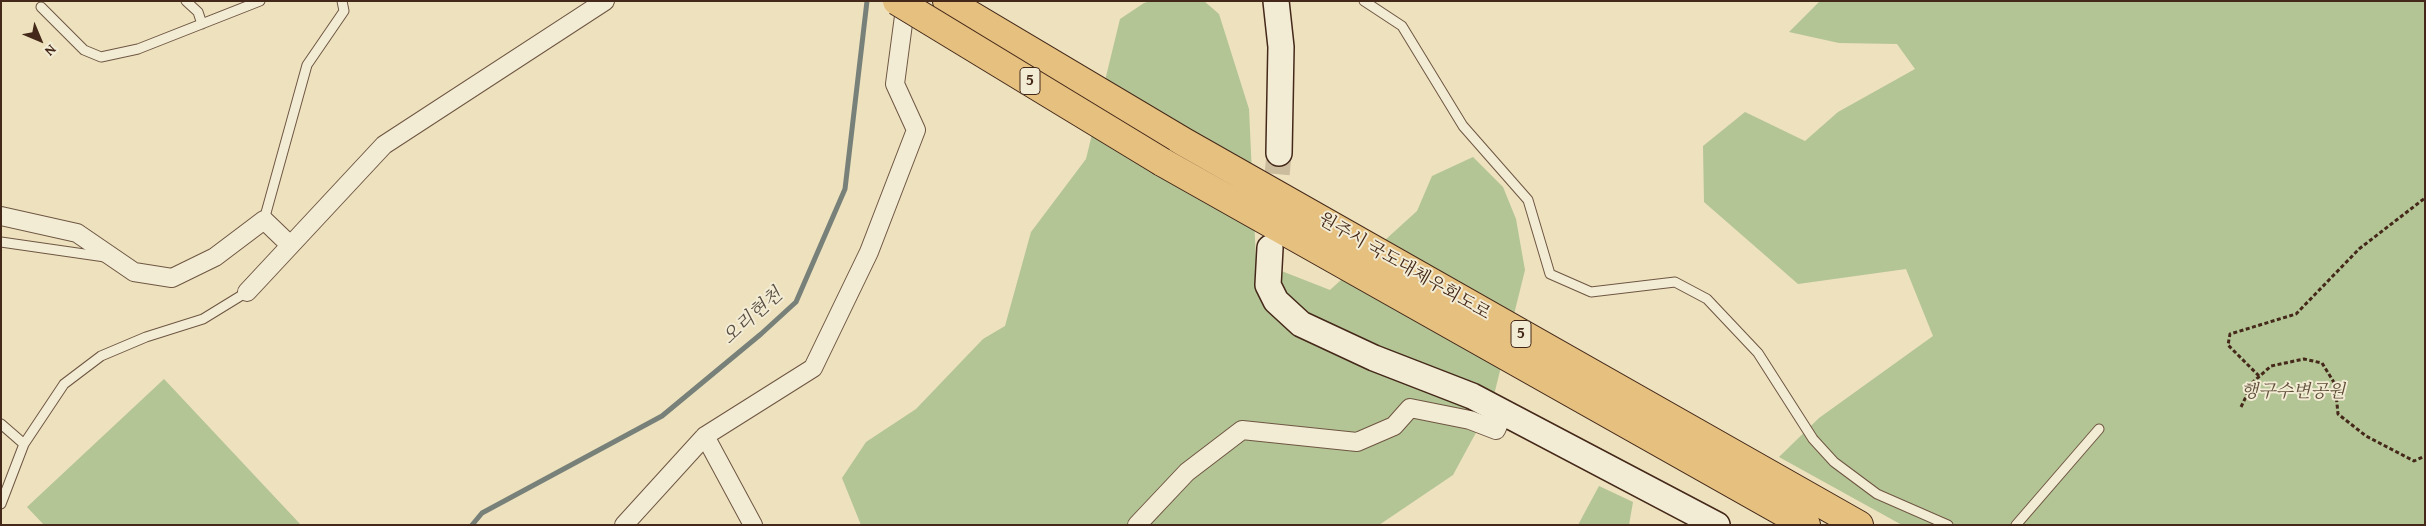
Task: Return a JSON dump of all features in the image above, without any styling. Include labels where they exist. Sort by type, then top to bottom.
[{"type":"highway","name":"원주시 국도대체우회도로","points":[[898,1],[1162,162],[1806,525]]},
{"type":"highway","name":"원주시 국도대체우회도로","points":[[947,1],[1184,142],[1859,525]]},
{"type":"street","points":[[247,292],[384,145],[605,1]]},
{"type":"street","points":[[624,525],[705,436],[814,368],[869,252],[916,130],[895,84],[906,1]]},
{"type":"street","points":[[1276,1],[1281,47],[1279,153]]},
{"type":"street","points":[[1,216],[77,234],[134,272],[172,278],[215,258],[264,220],[290,244]]},
{"type":"street","points":[[1270,248],[1268,285],[1276,302],[1300,324],[1374,358],[1472,396],[1717,525]]},
{"type":"street","points":[[1137,525],[1188,472],[1242,430],[1357,442],[1394,426],[1410,408],[1470,420],[1496,430],[1504,412]]},
{"type":"street","points":[[705,436],[753,525]]},
{"type":"lane","points":[[186,1],[198,12],[202,24]]},
{"type":"lane","points":[[41,7],[84,50],[101,57],[138,49],[260,1]]},
{"type":"lane","points":[[264,220],[307,65],[344,11],[342,1]]},
{"type":"lane","points":[[1364,1],[1402,26],[1464,126],[1528,200],[1550,274],[1591,292],[1675,282],[1707,299],[1758,353],[1813,439],[1834,462],[1877,494],[1948,525]]},
{"type":"lane","points":[[1,242],[113,258]]},
{"type":"lane","points":[[1,504],[24,444],[64,384],[101,356],[146,337],[203,319],[247,292]]},
{"type":"lane","points":[[1,424],[24,444]]},
{"type":"lane","points":[[2016,525],[2099,429]]},
{"type":"path","points":[[2259,376],[2228,346],[2230,334],[2296,314],[2359,249],[2425,198]]},
{"type":"path","points":[[2241,407],[2253,382],[2271,366],[2304,359],[2322,363],[2334,384],[2338,414],[2366,436],[2414,461],[2425,456]]},
{"type":"green space","points":[[1151,1],[1204,1],[1219,14],[1249,109],[1256,261],[1330,290],[1417,211],[1432,176],[1473,157],[1503,187],[1516,219],[1525,270],[1492,403],[1453,475],[1379,525],[861,525],[842,478],[866,442],[916,409],[983,339],[1005,326],[1031,232],[1086,159],[1120,19],[1144,3]]},
{"type":"green space","name":"행구수변공원","points":[[1820,1],[2425,1],[2425,525],[1902,525],[1779,457],[1819,418],[1933,336],[1906,269],[1798,284],[1704,202],[1703,146],[1745,112],[1805,141],[1838,112],[1915,69],[1897,44],[1839,43],[1789,32]]},
{"type":"green space","points":[[164,379],[301,525],[44,525],[27,507]]},
{"type":"green space","points":[[1599,486],[1633,502],[1629,525],[1578,525]]},
{"type":"waterway","name":"오리현천","points":[[472,525],[482,513],[662,416],[761,334],[796,302],[845,189],[867,1]]},
{"type":"tunnel","points":[[1274,211],[1279,153]]}]
